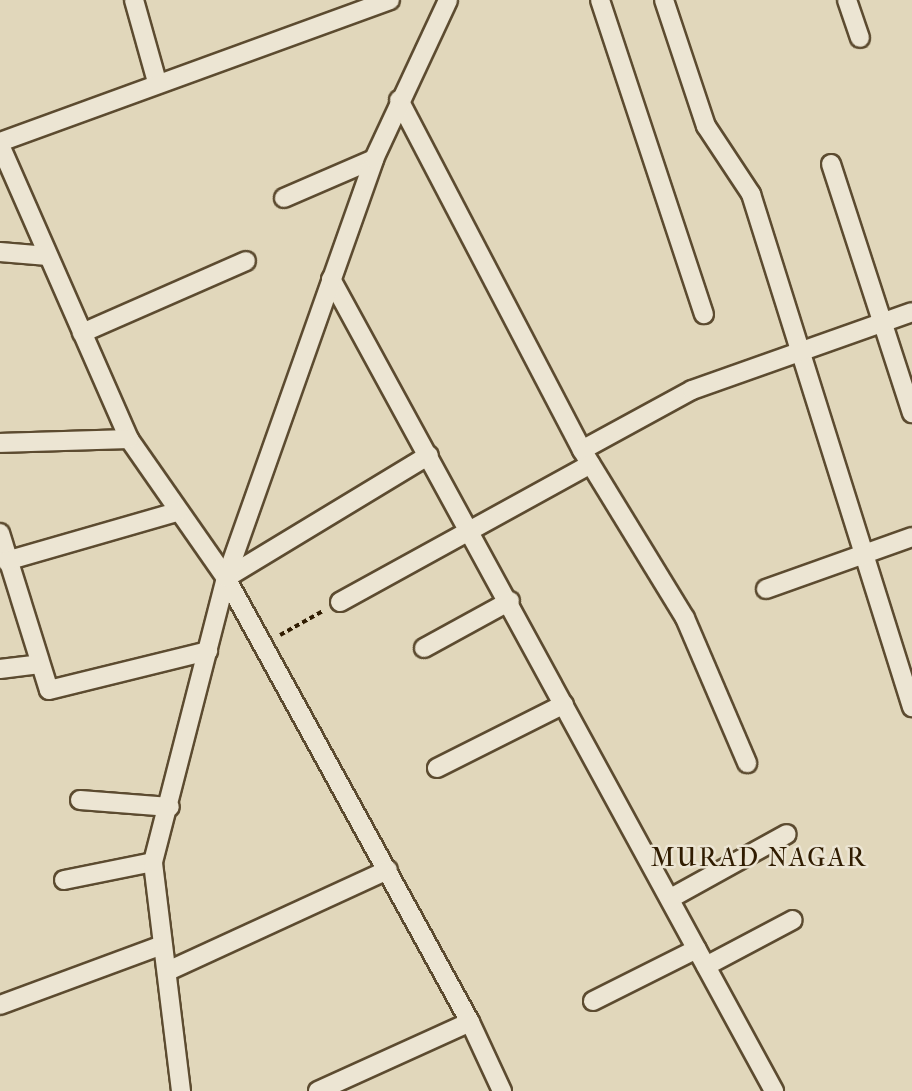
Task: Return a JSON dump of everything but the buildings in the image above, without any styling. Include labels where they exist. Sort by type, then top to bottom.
[{"type":"street","points":[[134,0],[157,82]]},
{"type":"street","points":[[390,0],[157,82],[0,144],[129,439],[177,512],[226,578],[470,1022],[502,1091]]},
{"type":"street","points":[[181,1091],[153,862],[170,807],[226,578],[312,349],[331,279],[374,159],[399,100],[448,0]]},
{"type":"street","points":[[600,0],[704,314]]},
{"type":"street","points":[[664,0],[706,126],[751,194],[912,707]]},
{"type":"street","points":[[847,0],[860,38]]},
{"type":"street","points":[[399,100],[586,457],[685,618],[747,763]]},
{"type":"street","points":[[284,198],[374,159]]},
{"type":"street","points":[[831,164],[912,413]]},
{"type":"street","points":[[0,251],[48,256]]},
{"type":"street","points":[[82,332],[246,261]]},
{"type":"street","points":[[331,279],[510,601],[774,1091]]},
{"type":"street","points":[[340,602],[470,529],[692,390],[800,354],[912,312]]},
{"type":"street","points":[[0,443],[129,439]]},
{"type":"street","points":[[226,578],[429,454]]},
{"type":"street","points":[[6,561],[177,512]]},
{"type":"street","points":[[0,533],[37,664],[48,690],[62,690],[208,652]]},
{"type":"street","points":[[766,589],[912,537]]},
{"type":"street","points":[[424,648],[510,601]]},
{"type":"street","points":[[0,668],[37,664]]},
{"type":"street","points":[[437,768],[564,704]]},
{"type":"street","points":[[80,800],[170,807]]},
{"type":"street","points":[[671,898],[787,834]]},
{"type":"street","points":[[64,880],[153,862]]},
{"type":"street","points":[[167,971],[388,870]]},
{"type":"street","points":[[706,965],[793,920]]},
{"type":"street","points":[[0,1004],[162,945]]},
{"type":"street","points":[[593,1001],[697,949]]},
{"type":"street","points":[[318,1091],[470,1022]]},
{"type":"path","points":[[263,644],[340,602]]},
{"type":"district","name":"MURAD NAGAR","points":[[759,858]]}]
